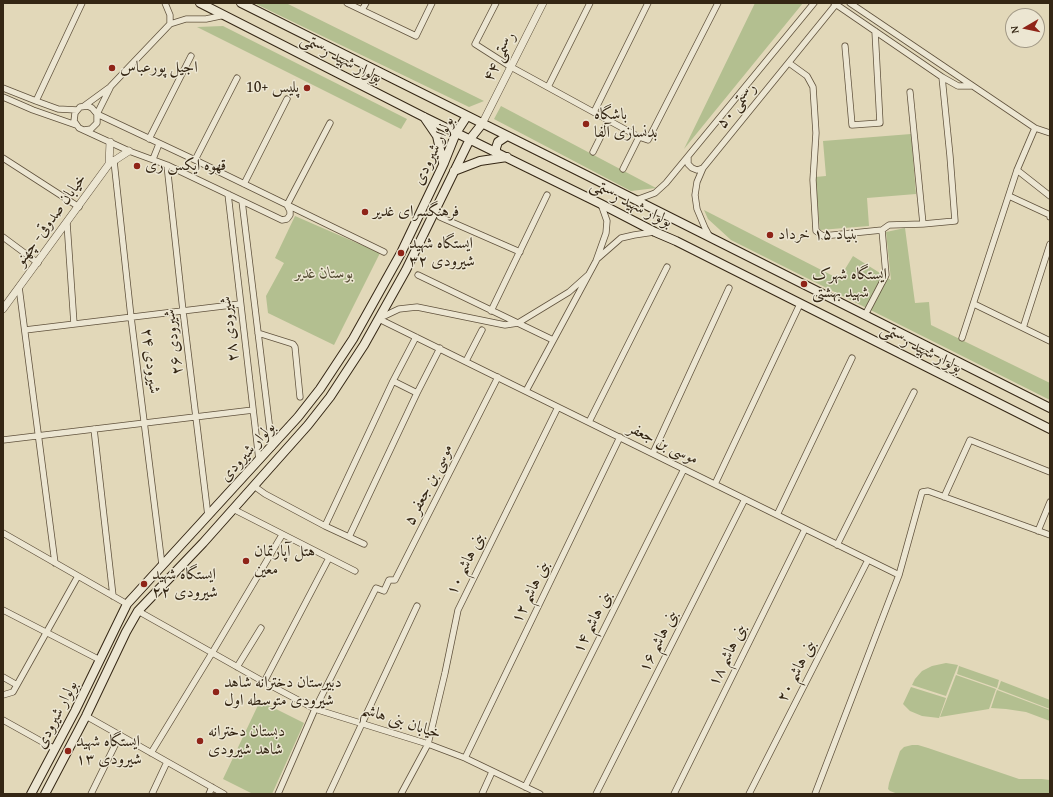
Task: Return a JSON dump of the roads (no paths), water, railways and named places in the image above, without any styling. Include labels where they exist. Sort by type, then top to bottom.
[{"type":"main road","name":"بولوار شهید رستمی","points":[[200,3],[424,117],[676,241],[1050,429]]},
{"type":"main road","name":"بولوار شهید رستمی","points":[[240,3],[249,6],[1050,408]]},
{"type":"main road","points":[[356,82],[362,82],[367,79],[370,73],[368,67]]},
{"type":"main road","name":"بولوار شیرودی","points":[[31,794],[75,711],[127,604],[298,417],[320,389],[353,339],[401,253],[444,164],[456,133],[467,116]]},
{"type":"main road","points":[[424,117],[437,136],[444,164]]},
{"type":"main road","name":"بولوار شیرودی","points":[[45,794],[86,716],[126,632],[138,611],[203,543],[308,425],[330,397],[379,319],[406,270],[470,140],[482,124]]},
{"type":"main road","points":[[496,152],[498,142],[507,136]]},
{"type":"main road","points":[[454,171],[480,161],[507,157]]},
{"type":"street","points":[[36,101],[82,3]]},
{"type":"street","points":[[165,3],[170,15],[170,24]]},
{"type":"street","points":[[348,3],[416,36],[432,3]]},
{"type":"street","points":[[362,10],[366,3]]},
{"type":"street","points":[[496,3],[475,44],[548,87],[648,140],[718,3]]},
{"type":"street","name":"رستمی ۴۴","points":[[482,124],[543,3]]},
{"type":"street","points":[[548,87],[590,3]]},
{"type":"street","points":[[594,112],[648,3]]},
{"type":"street","name":"رستمی ۵۰","points":[[636,200],[655,193],[666,183],[814,3]]},
{"type":"street","points":[[850,3],[1035,128],[1050,134]]},
{"type":"street","points":[[836,4],[942,77],[958,86],[972,86]]},
{"type":"street","name":"رستمی ۵۰","points":[[710,237],[697,209],[695,195],[703,168],[836,4]]},
{"type":"street","points":[[3,88],[58,109],[77,110],[110,87],[170,24],[186,19],[206,19],[225,15]]},
{"type":"street","points":[[845,46],[852,125],[880,123],[875,31]]},
{"type":"street","points":[[149,139],[191,56]]},
{"type":"street","points":[[789,63],[807,76],[813,87],[816,133],[813,180],[816,231],[824,236],[882,230],[889,225],[955,221],[942,77]]},
{"type":"street","points":[[195,160],[237,78]]},
{"type":"street","points":[[83,130],[87,130],[94,126],[98,119],[97,114],[110,87]]},
{"type":"street","points":[[910,92],[923,224]]},
{"type":"street","points":[[3,97],[33,110],[76,125],[83,130],[129,151],[167,165],[282,220],[288,219],[290,215],[287,205]]},
{"type":"street","points":[[244,184],[287,99]]},
{"type":"street","points":[[84,106],[92,108],[97,114],[384,252]]},
{"type":"street","points":[[76,125],[74,117],[77,110]]},
{"type":"street","points":[[593,152],[608,120]]},
{"type":"street","points":[[287,205],[330,123]]},
{"type":"street","points":[[962,338],[1017,170],[1035,128]]},
{"type":"street","points":[[623,169],[640,137]]},
{"type":"street","points":[[110,142],[111,162],[129,151]]},
{"type":"street","points":[[153,159],[159,144]]},
{"type":"street","points":[[3,158],[79,207]]},
{"type":"street","points":[[688,158],[688,164],[692,168],[698,170],[703,168]]},
{"type":"street","name":"خیابان صدوقی- چهنو","points":[[3,309],[5,301],[19,287],[38,263],[111,162]]},
{"type":"street","name":"شیرودی ۲۴","points":[[111,162],[162,565]]},
{"type":"street","name":"شیرودی ۲۶","points":[[167,165],[208,516]]},
{"type":"street","points":[[1017,170],[1050,196]]},
{"type":"street","name":"شیرودی ۲۸","points":[[228,194],[259,461]]},
{"type":"street","points":[[491,311],[547,195]]},
{"type":"street","points":[[1009,196],[1050,215],[1050,217]]},
{"type":"street","name":"شیرودی ۲۸","points":[[242,201],[272,447]]},
{"type":"street","points":[[526,391],[596,261],[606,233],[607,221],[601,204]]},
{"type":"street","points":[[440,217],[520,252]]},
{"type":"street","points":[[66,223],[74,324]]},
{"type":"street","points":[[865,315],[886,275],[882,230]]},
{"type":"street","points":[[596,261],[621,238],[634,234],[655,232]]},
{"type":"street","points":[[3,237],[38,263]]},
{"type":"street","points":[[1023,328],[1050,244]]},
{"type":"street","points":[[589,422],[667,267]]},
{"type":"street","points":[[418,275],[553,340]]},
{"type":"street","points":[[379,319],[399,309],[417,307],[506,325],[518,323],[569,292],[588,275]]},
{"type":"street","points":[[19,287],[56,563]]},
{"type":"street","points":[[653,454],[729,288]]},
{"type":"street","points":[[25,330],[240,304]]},
{"type":"street","points":[[715,484],[800,304]]},
{"type":"street","points":[[974,304],[1050,341]]},
{"type":"street","name":"موسی بن جعفر","points":[[379,319],[899,575]]},
{"type":"street","points":[[466,361],[482,330]]},
{"type":"street","points":[[258,333],[293,344],[300,397]]},
{"type":"street","points":[[325,526],[393,381],[416,337]]},
{"type":"street","points":[[349,537],[416,393],[440,348]]},
{"type":"street","points":[[777,515],[852,358]]},
{"type":"street","name":"موسی بن جعفر ۵","points":[[315,709],[376,588],[384,591],[389,580],[395,580],[498,377]]},
{"type":"street","points":[[393,381],[416,393]]},
{"type":"street","points":[[837,544],[914,392]]},
{"type":"street","name":"بنی هاشم ۱۰","points":[[401,794],[428,744],[458,610],[558,407]]},
{"type":"street","points":[[3,440],[253,410]]},
{"type":"street","points":[[94,430],[113,596]]},
{"type":"street","name":"بنی هاشم ۱۲","points":[[465,758],[620,438]]},
{"type":"street","points":[[944,497],[970,440],[1050,472]]},
{"type":"street","name":"بنی هاشم ۱۴","points":[[525,787],[684,469]]},
{"type":"street","points":[[254,486],[325,526],[364,544]]},
{"type":"street","points":[[815,794],[899,575],[922,492],[928,491],[1050,536]]},
{"type":"street","name":"بنی هاشم ۱۶","points":[[596,794],[745,499]]},
{"type":"street","points":[[1038,531],[1050,502]]},
{"type":"street","points":[[233,509],[355,571]]},
{"type":"street","name":"بنی هاشم ۱۸","points":[[674,794],[805,528]]},
{"type":"street","points":[[3,534],[127,604]]},
{"type":"street","points":[[151,753],[282,535]]},
{"type":"street","points":[[264,682],[329,558]]},
{"type":"street","name":"بنی هاشم ۲۰","points":[[749,794],[868,560]]},
{"type":"street","points":[[3,694],[13,693],[78,576]]},
{"type":"street","points":[[329,794],[417,606]]},
{"type":"street","points":[[3,610],[100,660]]},
{"type":"street","name":"خیابان بنی هاشم","points":[[138,611],[315,709],[428,744],[465,758],[540,794]]},
{"type":"street","points":[[237,667],[261,628]]},
{"type":"street","points":[[3,677],[17,685]]},
{"type":"street","points":[[278,794],[315,709]]},
{"type":"street","points":[[86,716],[224,794]]},
{"type":"street","points":[[4,721],[55,750]]},
{"type":"street","points":[[91,794],[120,735]]},
{"type":"street","points":[[152,794],[167,762]]},
{"type":"street","points":[[482,794],[492,772]]},
{"type":"street","points":[[209,794],[212,787]]},
{"type":"place","name":"اجیل پورعباس","points":[[112,68]]},
{"type":"place","name":"پلیس +10","points":[[307,88]]},
{"type":"place","name":"باشگاه بدنسازی آلفا","points":[[586,124]]},
{"type":"place","name":"قهوه ایکس ری","points":[[137,166]]},
{"type":"place","name":"فرهنگسرای غدیر","points":[[365,212]]},
{"type":"place","name":"بنیاد ۱۵ خرداد","points":[[770,235]]},
{"type":"place","name":"ایستگاه شهید شیرودی ۳۲","points":[[401,253]]},
{"type":"place","name":"ایستگاه شهرک شهید بهشتی","points":[[804,284]]},
{"type":"place","name":"هتل آپارتمان معین","points":[[246,561]]},
{"type":"place","name":"ایستگاه شهید شیرودی ۲۲","points":[[144,584]]},
{"type":"place","name":"دبیرستان دخترانه شاهد شیرودی متوسطه اول","points":[[216,692]]},
{"type":"place","name":"دبستان دخترانه شاهد شیرودی","points":[[200,741]]},
{"type":"place","name":"ایستگاه شهید شیرودی ۱۳","points":[[68,751]]},
{"type":"park label","name":"بوستان غدیر","points":[[324,274]]}]
